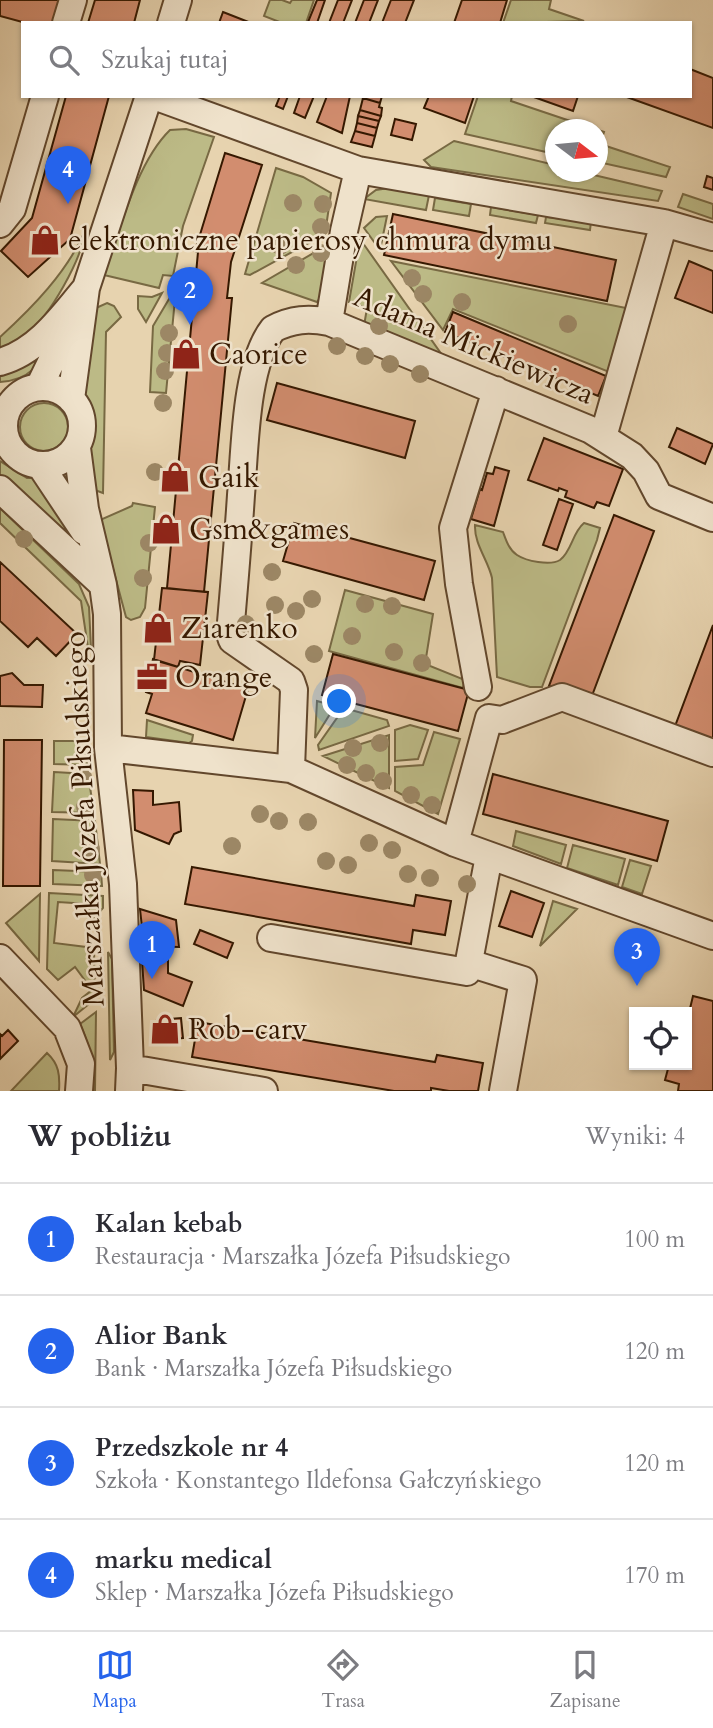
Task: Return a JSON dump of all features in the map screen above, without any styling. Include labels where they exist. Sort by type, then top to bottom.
[{"type":"street","points":[[67,21],[73,0]]},
{"type":"street","points":[[172,21],[178,0]]},
{"type":"street","points":[[0,224],[12,209],[44,98]]},
{"type":"street","points":[[71,398],[86,288],[151,98]]},
{"type":"street","points":[[158,98],[358,170],[664,223],[713,237]]},
{"type":"street","name":"Adama Mickiewicza","points":[[358,170],[344,231],[329,322],[592,430],[632,456],[646,471],[659,496],[713,518]]},
{"type":"street","points":[[603,437],[664,223]]},
{"type":"street","points":[[0,362],[27,350],[59,321],[86,288]]},
{"type":"street","points":[[19,391],[54,389],[71,398],[81,416],[82,429],[77,448],[62,461],[40,465],[23,460],[7,442],[2,428],[10,405],[19,391],[86,288]]},
{"type":"street","points":[[292,769],[294,690],[291,681],[232,640],[230,634],[248,408],[261,352],[273,329],[302,319],[329,322]]},
{"type":"street","points":[[478,687],[459,584],[453,528],[496,390]]},
{"type":"street","name":"Marszałka Józefa Piłsudskiego","points":[[77,448],[85,509],[107,614],[108,748],[122,884],[129,1079]]},
{"type":"street","points":[[40,465],[93,544]]},
{"type":"street","points":[[0,489],[103,585]]},
{"type":"street","points":[[455,843],[489,718],[502,720],[562,697],[713,753]]},
{"type":"street","points":[[108,748],[292,769],[455,843],[713,936]]},
{"type":"street","points":[[271,938],[467,972],[489,856]]},
{"type":"street","points":[[0,958],[67,1028],[81,1064],[79,1091]]},
{"type":"street","points":[[469,963],[523,980],[503,1091]]},
{"type":"street","points":[[129,1079],[264,1091]]},
{"type":"shaded area","points":[[270,0],[290,3],[292,0],[314,0],[307,21],[277,21],[264,16]]},
{"type":"shaded area","points":[[511,0],[551,0],[549,9],[584,21],[504,21]]},
{"type":"shaded area","points":[[477,98],[512,98],[511,101],[564,119],[545,119],[545,152],[465,134]]},
{"type":"shaded area","points":[[186,129],[214,137],[183,226],[173,276],[163,275],[159,288],[104,275],[130,198],[148,160],[170,130]]},
{"type":"shaded area","points":[[454,141],[545,163],[545,182],[608,182],[608,178],[662,191],[658,201],[431,167],[424,160]]},
{"type":"shaded area","points":[[608,147],[670,167],[666,177],[608,164]]},
{"type":"shaded area","points":[[276,168],[303,177],[331,193],[325,234],[250,275],[245,274]]},
{"type":"shaded area","points":[[389,188],[429,195],[426,210],[364,199],[376,190]]},
{"type":"shaded area","points":[[683,194],[713,204],[713,219],[678,207]]},
{"type":"shaded area","points":[[435,198],[471,204],[469,216],[433,210]]},
{"type":"shaded area","points":[[491,207],[538,215],[536,223],[490,215]]},
{"type":"shaded area","points":[[387,216],[380,250],[364,228],[376,217]]},
{"type":"shaded area","points":[[546,217],[591,222],[590,230],[545,223]]},
{"type":"shaded area","points":[[85,231],[78,256],[55,301],[36,326],[0,351],[0,337],[48,288],[69,261]]},
{"type":"shaded area","points":[[360,239],[447,362],[364,326],[367,308],[349,302]]},
{"type":"shaded area","points":[[329,244],[322,295],[317,302],[262,283]]},
{"type":"shaded area","points":[[391,261],[626,308],[609,372],[453,309],[443,330]]},
{"type":"shaded area","points":[[162,293],[146,322],[138,309],[138,296],[152,297]]},
{"type":"shaded area","points":[[172,294],[175,299],[166,393],[150,392],[153,326]]},
{"type":"shaded area","points":[[107,303],[114,306],[121,317],[106,332],[103,493],[92,489],[89,455],[92,415],[80,393],[96,308]]},
{"type":"shaded area","points":[[53,339],[39,363],[27,374],[11,381],[0,382],[0,371]]},
{"type":"shaded area","points":[[44,403],[53,404],[61,410],[67,418],[67,436],[61,444],[53,450],[44,451],[35,450],[27,444],[21,436],[20,427],[21,418],[27,410],[35,404]]},
{"type":"shaded area","points":[[0,461],[27,478],[39,478],[77,545],[77,550],[0,476]]},
{"type":"shaded area","points":[[133,503],[155,507],[145,608],[140,617],[131,620],[126,617],[100,520],[132,506]]},
{"type":"shaded area","points":[[0,508],[79,584],[89,607],[91,648],[88,648],[81,601],[0,523]]},
{"type":"shaded area","points":[[584,523],[600,528],[597,540],[542,687],[530,687],[497,677],[492,578],[477,539],[475,525],[503,532],[510,548],[521,557],[550,563],[564,556]]},
{"type":"shaded area","points":[[345,590],[433,614],[426,658],[430,666],[465,680],[463,688],[329,651]]},
{"type":"shaded area","points":[[317,701],[335,706],[315,738]]},
{"type":"shaded area","points":[[344,708],[387,720],[389,726],[319,750],[318,745]]},
{"type":"shaded area","points":[[147,720],[193,735],[192,741],[189,743],[146,737]]},
{"type":"shaded area","points":[[410,725],[428,730],[418,759],[395,761],[395,730]]},
{"type":"shaded area","points":[[434,732],[460,739],[438,814],[395,791],[395,767],[423,765]]},
{"type":"shaded area","points":[[389,735],[389,788],[323,756]]},
{"type":"shaded area","points":[[54,741],[85,741],[87,765],[54,764]]},
{"type":"shaded area","points":[[54,772],[88,774],[94,813],[52,812]]},
{"type":"shaded area","points":[[53,819],[95,821],[100,864],[52,861]]},
{"type":"shaded area","points":[[516,831],[566,845],[561,864],[513,846]]},
{"type":"shaded area","points":[[573,845],[625,859],[618,885],[567,868]]},
{"type":"shaded area","points":[[630,860],[651,866],[642,894],[622,887]]},
{"type":"shaded area","points":[[53,870],[101,872],[102,886],[53,884]]},
{"type":"shaded area","points":[[49,893],[103,896],[103,908],[93,920],[89,920],[89,904],[58,902],[54,943],[94,948],[95,999],[73,1017],[82,998],[92,990],[75,967],[58,980],[47,969]]},
{"type":"shaded area","points":[[40,894],[39,961],[6,923]]},
{"type":"shaded area","points":[[553,901],[577,909],[540,946]]},
{"type":"shaded area","points":[[108,952],[112,959],[114,1052],[110,1060]]},
{"type":"shaded area","points":[[96,1012],[95,1091],[92,1091],[91,1057],[80,1024]]},
{"type":"shaded area","points":[[47,1053],[58,1070],[59,1091],[11,1091]]},
{"type":"building","points":[[0,0],[59,0],[54,21],[21,22],[0,16]]},
{"type":"building","points":[[95,0],[140,0],[135,21],[89,21]]},
{"type":"building","points":[[317,0],[325,0],[318,21],[308,21]]},
{"type":"building","points":[[338,0],[352,0],[344,21],[330,21]]},
{"type":"building","points":[[364,0],[378,0],[370,21],[356,21]]},
{"type":"building","points":[[391,0],[414,0],[406,21],[383,21]]},
{"type":"building","points":[[462,0],[507,0],[501,21],[455,21]]},
{"type":"building","points":[[223,12],[246,21],[220,21]]},
{"type":"building","points":[[692,70],[713,78],[713,128],[630,98],[692,98]]},
{"type":"building","points":[[65,98],[108,98],[70,239],[28,277],[1,251],[32,218]]},
{"type":"building","points":[[279,98],[287,98],[283,109],[276,106]]},
{"type":"building","points":[[299,98],[313,98],[305,118],[294,113]]},
{"type":"building","points":[[326,98],[350,98],[342,133],[317,122]]},
{"type":"building","points":[[363,98],[381,98],[380,103]]},
{"type":"building","points":[[363,98],[380,103],[381,116],[360,110]]},
{"type":"building","points":[[428,98],[473,98],[465,123],[424,108]]},
{"type":"building","points":[[537,98],[577,98],[573,111]]},
{"type":"building","points":[[360,110],[381,116],[379,121],[358,116]]},
{"type":"building","points":[[358,116],[379,121],[377,128],[357,123]]},
{"type":"building","points":[[395,119],[416,124],[412,140],[391,135]]},
{"type":"building","points":[[357,123],[377,128],[375,136],[355,131]]},
{"type":"building","points":[[355,131],[375,136],[372,147],[351,142]]},
{"type":"building","points":[[225,153],[262,165],[231,262],[227,298],[232,298],[204,592],[167,588],[198,252],[195,251]]},
{"type":"building","points":[[707,176],[713,178],[713,190],[704,187]]},
{"type":"building","points":[[393,214],[616,260],[607,301],[384,255]]},
{"type":"building","points":[[689,261],[713,271],[713,313],[675,298]]},
{"type":"building","points":[[453,312],[606,376],[598,396],[445,332]]},
{"type":"building","points":[[277,383],[415,421],[405,458],[267,420]]},
{"type":"building","points":[[677,428],[713,444],[705,464],[669,447]]},
{"type":"building","points":[[544,438],[623,469],[609,506],[597,502],[594,508],[565,497],[567,491],[559,488],[558,491],[528,480]]},
{"type":"building","points":[[495,467],[509,471],[494,526],[471,519],[487,473],[493,474]]},
{"type":"building","points":[[559,499],[573,504],[557,550],[543,545]]},
{"type":"building","points":[[614,515],[654,531],[590,701],[549,686]]},
{"type":"building","points":[[294,523],[435,561],[424,600],[283,561]]},
{"type":"building","points":[[0,562],[77,634],[56,656],[37,638],[28,647],[0,621]]},
{"type":"building","points":[[162,588],[208,592],[200,665],[180,661],[178,667],[154,660]]},
{"type":"building","points":[[713,625],[713,743],[674,729]]},
{"type":"building","points":[[333,654],[469,690],[458,731],[322,695]]},
{"type":"building","points":[[153,659],[248,689],[233,740],[146,713],[152,694],[146,692]]},
{"type":"building","points":[[12,673],[24,685],[43,685],[42,707],[0,706],[0,676]]},
{"type":"building","points":[[4,740],[42,740],[40,886],[3,886]]},
{"type":"building","points":[[493,774],[668,821],[657,861],[483,814]]},
{"type":"building","points":[[133,790],[153,791],[153,805],[179,802],[181,831],[174,834],[169,844],[135,830]]},
{"type":"building","points":[[192,867],[414,906],[416,895],[451,901],[445,935],[413,930],[411,944],[185,904]]},
{"type":"building","points":[[511,891],[544,903],[532,937],[499,926]]},
{"type":"building","points":[[140,909],[176,920],[179,947],[144,946]]},
{"type":"building","points":[[200,930],[233,943],[227,958],[194,944]]},
{"type":"building","points":[[168,959],[168,973],[192,982],[183,1006],[144,990],[142,961]]},
{"type":"building","points":[[693,996],[713,1001],[713,1091],[678,1091],[679,1084],[665,1080],[668,1070],[692,1070],[690,1007]]},
{"type":"building","points":[[181,1018],[183,1038],[159,1040],[157,1020]]},
{"type":"building","points":[[198,1022],[435,1062],[437,1055],[483,1063],[478,1091],[431,1088],[431,1091],[394,1091],[192,1057]]},
{"type":"building","points":[[8,1030],[18,1041],[0,1059],[0,1034],[2,1036]]},
{"type":"place","name":"marku medical","points":[[68,204]]},
{"type":"place","name":"elektroniczne papierosy chmura dymu","points":[[45,240]]},
{"type":"place","name":"Alior Bank","points":[[190,325]]},
{"type":"place","name":"Caorice","points":[[186,354]]},
{"type":"place","name":"Gaik","points":[[175,477]]},
{"type":"place","name":"Gsm&games","points":[[166,529]]},
{"type":"place","name":"Ziarenko","points":[[158,628]]},
{"type":"place","name":"Orange","points":[[152,677]]},
{"type":"place","name":"Kalan kebab","points":[[152,979]]},
{"type":"place","name":"Przedszkole nr 4","points":[[637,986]]},
{"type":"place","name":"Rob-carv","points":[[165,1029]]}]
